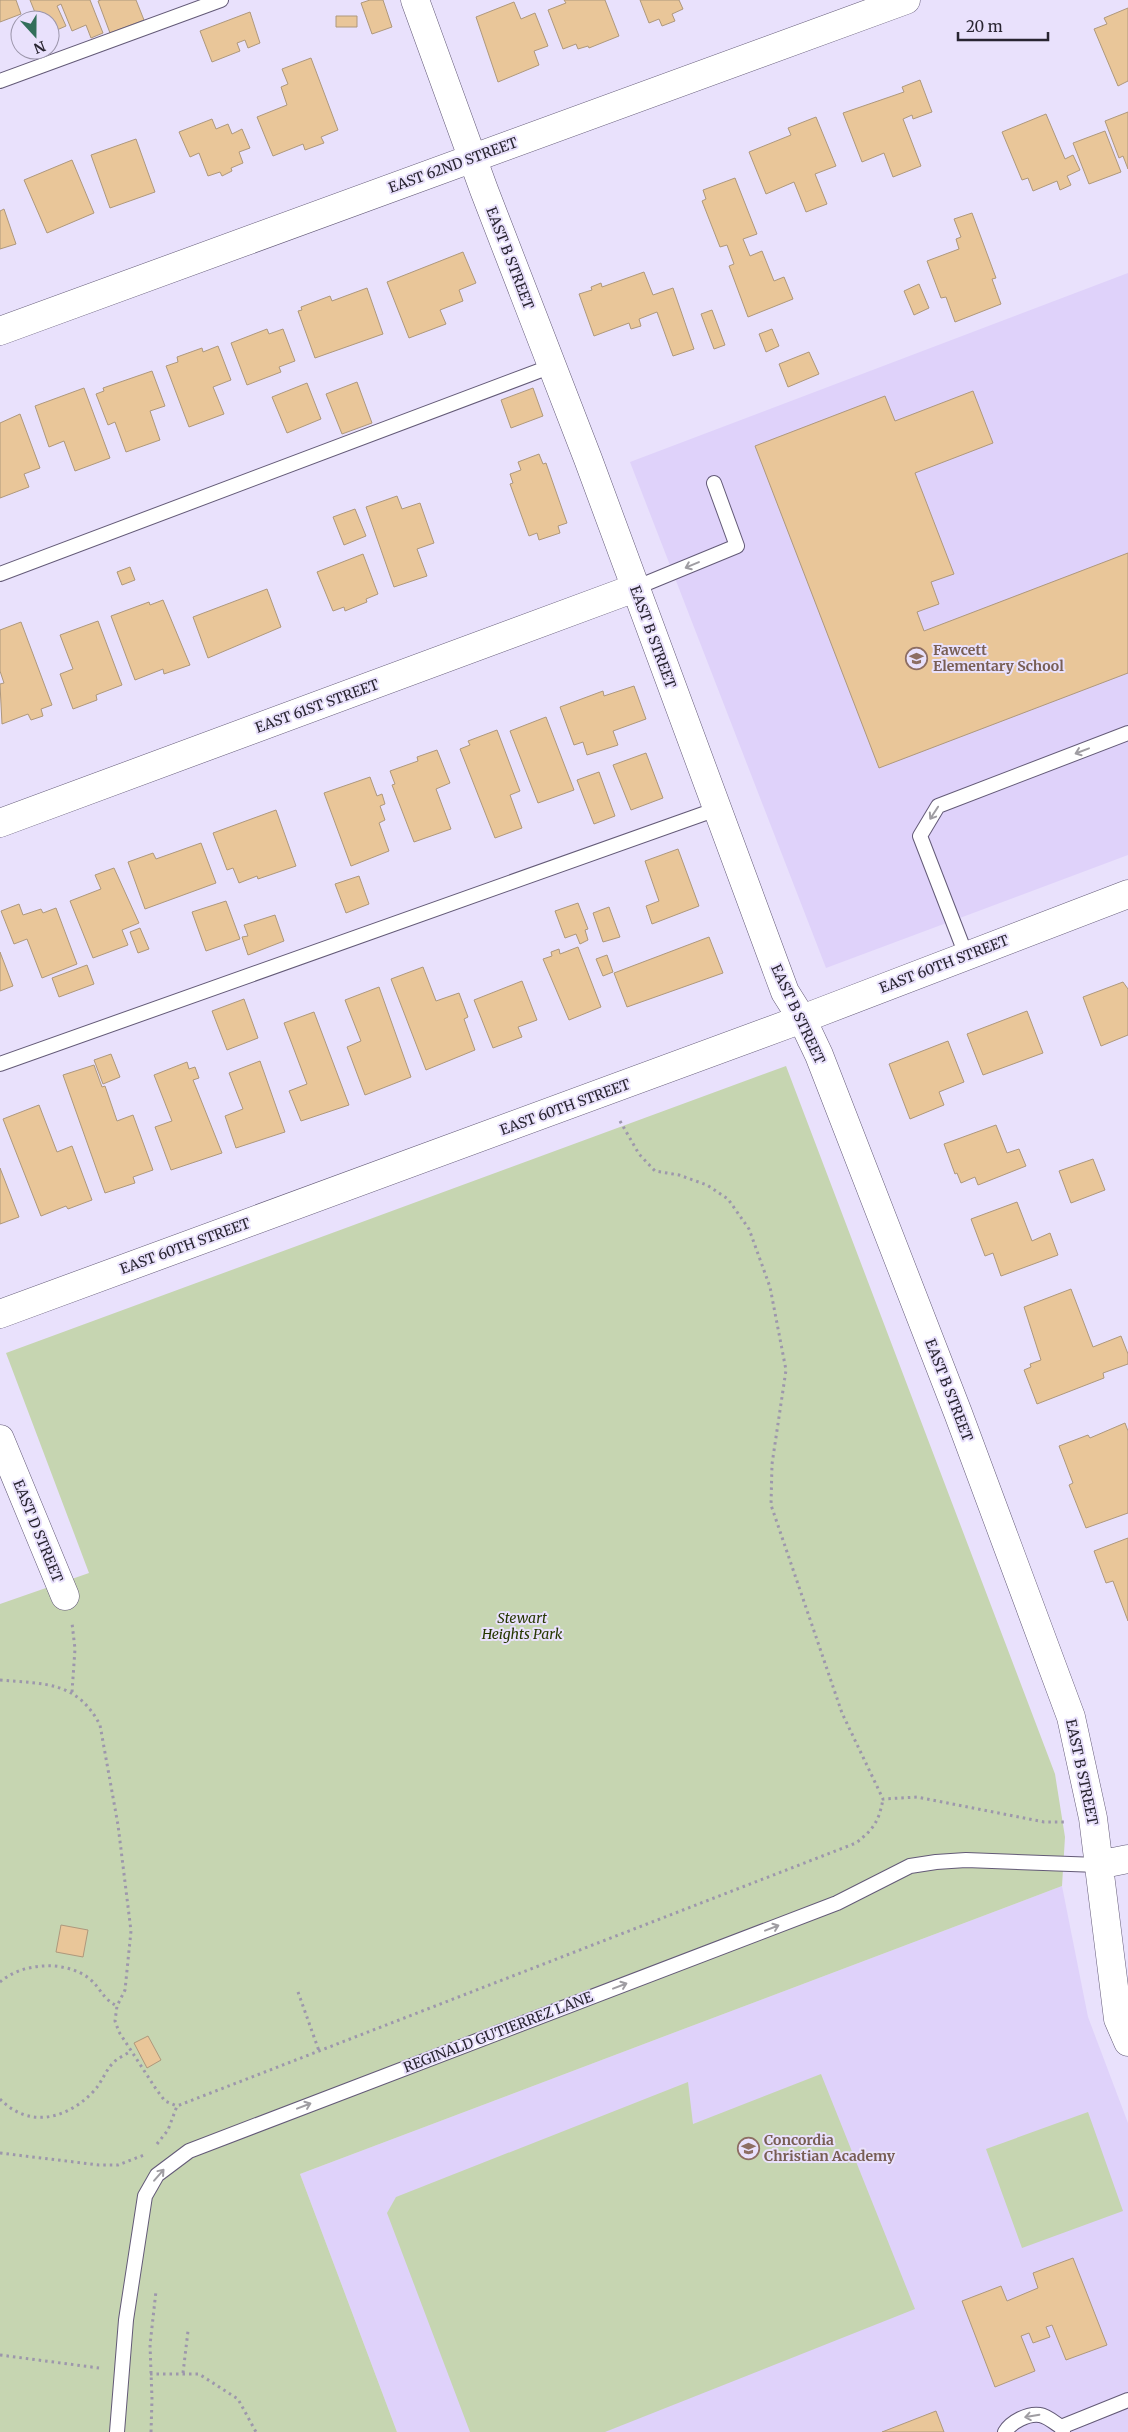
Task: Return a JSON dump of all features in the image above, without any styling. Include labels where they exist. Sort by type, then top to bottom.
[{"type":"street","name":"EAST B STREET","points":[[415,0],[472,158],[552,366],[785,992],[802,1019],[819,1055],[958,1413],[1071,1717],[1093,1818],[1118,2019],[1128,2042]]},
{"type":"street","name":"EAST 62ND STREET","points":[[0,331],[906,0]]},
{"type":"street","name":"EAST 61ST STREET","points":[[0,823],[635,588]]},
{"type":"street","name":"EAST 60TH STREET","points":[[0,1314],[802,1019],[1128,894]]},
{"type":"street","name":"EAST D STREET","points":[[0,1439],[65,1596]]},
{"type":"street","points":[[1098,1865],[1128,1859]]},
{"type":"lane","points":[[0,81],[221,0]]},
{"type":"lane","points":[[0,574],[552,366]]},
{"type":"lane","points":[[635,588],[737,546],[714,483]]},
{"type":"lane","points":[[966,955],[920,836],[938,806],[1128,733]]},
{"type":"lane","points":[[0,1064],[717,809]]},
{"type":"lane","name":"REGINALD GUTIERREZ LANE","points":[[116,2432],[126,2320],[140,2218],[145,2196],[157,2175],[189,2151],[837,1903],[910,1866],[966,1860],[1098,1865]]},
{"type":"lane","points":[[1005,2432],[1009,2425],[1025,2417],[1041,2415],[1062,2429],[1128,2400]]},
{"type":"path","points":[[0,1680],[52,1686],[72,1692],[92,1711],[100,1726],[118,1825],[132,1931],[126,1990],[117,2006],[115,2021],[118,2032],[165,2100],[177,2106],[856,1843],[872,1831],[880,1814],[883,1799],[842,1713],[771,1505],[772,1464],[786,1370],[770,1287],[748,1229],[728,1199],[706,1185],[680,1175],[655,1171],[640,1154],[620,1121]]},
{"type":"path","points":[[65,1596],[73,1625],[75,1649],[72,1692]]},
{"type":"path","points":[[883,1799],[917,1797],[1044,1822],[1093,1818]]},
{"type":"path","points":[[0,1982],[10,1973],[37,1966],[60,1967],[78,1971],[92,1981],[106,2000],[117,2006]]},
{"type":"path","points":[[298,1992],[319,2051]]},
{"type":"path","points":[[0,2099],[9,2109],[28,2118],[48,2118],[76,2106],[87,2098],[106,2078],[112,2064],[131,2051]]},
{"type":"path","points":[[155,2146],[168,2130],[177,2106]]},
{"type":"path","points":[[0,2153],[99,2165],[118,2165],[144,2156],[149,2151]]},
{"type":"path","points":[[150,2432],[152,2399],[150,2374],[156,2288]]},
{"type":"path","points":[[183,2373],[188,2331]]},
{"type":"path","points":[[0,2356],[102,2368]]},
{"type":"path","points":[[150,2374],[198,2374],[238,2399],[256,2432]]},
{"type":"shaded area","name":"Fawcett Elementary School","points":[[1128,273],[1128,855],[826,968],[630,462]]},
{"type":"shaded area","name":"Concordia Christian Academy","points":[[1062,1886],[1088,2017],[1128,2123],[1128,2432],[397,2432],[300,2174]]},
{"type":"green space","name":"Stewart Heights Park","points":[[786,1066],[1055,1774],[1065,1837],[1062,1886],[300,2174],[397,2432],[0,2432],[0,1604],[89,1573],[6,1353]]},
{"type":"green space","points":[[821,2074],[915,2309],[605,2432],[470,2432],[387,2213],[396,2197],[688,2082],[693,2124]]},
{"type":"green space","points":[[1088,2112],[1123,2211],[1022,2248],[986,2149]]},
{"type":"building","points":[[0,0],[16,0],[20,10],[10,10],[10,18],[0,22]]},
{"type":"building","points":[[30,0],[90,0],[103,33],[91,38],[86,25],[72,31],[61,4],[57,6],[59,10],[34,10]]},
{"type":"building","points":[[136,0],[144,20],[110,33],[98,1]]},
{"type":"building","points":[[370,0],[383,0],[392,27],[372,34],[361,3]]},
{"type":"building","points":[[564,0],[605,0],[619,36],[589,48],[588,46],[578,49],[576,44],[563,49],[548,10],[566,3]]},
{"type":"building","points":[[640,0],[679,0],[683,9],[672,14],[675,21],[662,26],[659,19],[649,23]]},
{"type":"building","points":[[514,2],[521,19],[535,13],[548,46],[534,51],[539,65],[498,82],[476,17]]},
{"type":"building","points":[[1128,8],[1128,81],[1118,86],[1094,29],[1107,24],[1104,18]]},
{"type":"building","points":[[250,12],[260,43],[248,48],[245,40],[237,43],[240,51],[212,62],[200,31]]},
{"type":"building","points":[[60,13],[66,26],[60,29]]},
{"type":"building","points":[[336,16],[357,16],[357,27],[336,27]]},
{"type":"building","points":[[311,58],[338,130],[321,137],[324,143],[305,150],[303,144],[273,156],[257,117],[287,105],[281,87],[288,84],[282,69]]},
{"type":"building","points":[[920,80],[932,112],[913,119],[912,115],[903,119],[921,166],[893,177],[884,153],[862,162],[843,113],[904,92],[902,87]]},
{"type":"building","points":[[1128,112],[1128,169],[1123,156],[1119,158],[1105,121]]},
{"type":"building","points":[[1046,114],[1065,159],[1073,155],[1080,170],[1067,176],[1071,185],[1060,190],[1057,181],[1033,191],[1028,178],[1022,180],[1002,132]]},
{"type":"building","points":[[816,117],[836,166],[815,174],[827,204],[806,212],[794,182],[766,194],[749,152],[791,135],[788,128]]},
{"type":"building","points":[[212,119],[216,129],[228,124],[232,134],[242,129],[250,148],[239,152],[243,163],[231,168],[232,171],[222,176],[220,172],[208,176],[199,153],[190,157],[179,132]]},
{"type":"building","points":[[1105,131],[1121,172],[1089,184],[1073,143]]},
{"type":"building","points":[[136,139],[155,192],[110,208],[91,155]]},
{"type":"building","points":[[72,160],[94,213],[47,233],[24,180]]},
{"type":"building","points":[[735,178],[757,234],[743,239],[750,256],[762,251],[774,281],[784,277],[793,299],[748,317],[729,266],[734,264],[727,245],[720,247],[702,201],[706,199],[703,190]]},
{"type":"building","points":[[4,209],[16,244],[0,249],[0,211]]},
{"type":"building","points":[[972,213],[996,278],[992,279],[1001,304],[955,322],[946,297],[941,298],[927,261],[959,249],[956,239],[961,237],[954,219]]},
{"type":"building","points":[[463,252],[476,283],[459,290],[463,301],[440,310],[446,324],[409,338],[387,282]]},
{"type":"building","points":[[644,272],[653,295],[673,288],[694,349],[673,356],[657,312],[639,319],[641,326],[631,329],[629,323],[594,336],[579,294],[592,290],[591,287],[601,283],[602,287]]},
{"type":"building","points":[[919,284],[929,308],[914,315],[904,291]]},
{"type":"building","points":[[367,288],[383,334],[315,358],[298,311],[302,310],[301,307],[330,296],[332,301]]},
{"type":"building","points":[[712,310],[725,345],[714,349],[701,314]]},
{"type":"building","points":[[267,329],[269,334],[283,329],[295,361],[279,367],[281,372],[247,385],[231,343]]},
{"type":"building","points":[[772,329],[779,346],[766,352],[759,334]]},
{"type":"building","points":[[218,346],[231,380],[213,387],[224,414],[189,427],[166,366],[178,362],[177,357],[202,348],[203,352]]},
{"type":"building","points":[[809,352],[819,374],[788,387],[779,364]]},
{"type":"building","points":[[152,371],[165,406],[150,411],[160,440],[126,452],[115,422],[108,425],[96,394],[104,391],[103,388]]},
{"type":"building","points":[[357,382],[372,423],[342,434],[326,394]]},
{"type":"building","points":[[307,383],[321,419],[287,433],[272,397]]},
{"type":"building","points":[[84,388],[110,458],[75,471],[64,441],[49,447],[35,406]]},
{"type":"building","points":[[533,388],[543,416],[511,428],[501,400]]},
{"type":"building","points":[[973,391],[993,443],[915,473],[954,574],[931,582],[939,604],[917,612],[924,631],[1128,553],[1128,673],[879,768],[755,446],[885,396],[895,421]]},
{"type":"building","points":[[20,414],[40,468],[24,474],[29,487],[0,498],[0,423]]},
{"type":"building","points":[[539,454],[543,464],[546,463],[567,523],[558,526],[560,533],[539,540],[537,533],[529,536],[510,484],[513,483],[510,474],[521,470],[518,462]]},
{"type":"building","points":[[397,496],[402,509],[420,503],[434,543],[417,549],[427,576],[394,587],[366,507]]},
{"type":"building","points":[[355,509],[366,536],[344,545],[333,517]]},
{"type":"building","points":[[363,554],[378,594],[366,599],[367,602],[345,611],[344,607],[333,611],[317,572]]},
{"type":"building","points":[[130,567],[135,580],[122,585],[117,572]]},
{"type":"building","points":[[267,589],[281,627],[208,658],[193,617]]},
{"type":"building","points":[[163,600],[190,665],[164,674],[163,669],[135,680],[111,616],[149,602],[150,605]]},
{"type":"building","points":[[98,621],[122,685],[96,695],[97,700],[73,709],[60,674],[73,669],[60,635]]},
{"type":"building","points":[[21,622],[52,705],[41,709],[43,716],[31,720],[28,714],[2,724],[0,684],[4,683],[0,671],[0,630]]},
{"type":"building","points":[[634,686],[646,719],[613,731],[618,745],[587,755],[583,742],[574,745],[560,707],[603,691],[604,696]]},
{"type":"building","points":[[546,717],[574,790],[538,803],[510,731]]},
{"type":"building","points":[[497,730],[520,791],[510,795],[522,828],[495,838],[460,749],[470,745],[468,741]]},
{"type":"building","points":[[437,750],[450,783],[436,789],[451,829],[414,842],[392,785],[395,784],[390,771],[418,761],[417,757]]},
{"type":"building","points":[[646,753],[663,798],[631,810],[613,765]]},
{"type":"building","points":[[599,772],[615,816],[594,824],[577,780]]},
{"type":"building","points":[[370,777],[377,796],[382,794],[385,804],[380,806],[385,820],[379,823],[389,851],[351,866],[324,793]]},
{"type":"building","points":[[276,810],[296,866],[258,879],[257,876],[239,883],[233,868],[227,870],[213,833]]},
{"type":"building","points":[[201,843],[216,883],[145,909],[128,862],[153,853],[156,859]]},
{"type":"building","points":[[678,849],[699,906],[652,924],[646,906],[659,901],[645,861]]},
{"type":"building","points":[[114,868],[139,923],[122,930],[128,945],[93,958],[70,901],[101,889],[95,875]]},
{"type":"building","points":[[359,876],[369,904],[346,913],[335,884]]},
{"type":"building","points":[[226,901],[240,939],[206,951],[192,912]]},
{"type":"building","points":[[578,903],[588,929],[585,930],[588,940],[580,944],[576,934],[565,938],[555,911]]},
{"type":"building","points":[[19,904],[23,915],[41,909],[43,913],[56,908],[77,964],[42,978],[27,939],[14,944],[1,911]]},
{"type":"building","points":[[609,907],[620,937],[603,942],[593,913]]},
{"type":"building","points":[[275,915],[284,941],[248,955],[242,937],[248,936],[244,925]]},
{"type":"building","points":[[140,928],[149,949],[138,953],[130,932]]},
{"type":"building","points":[[709,937],[723,973],[627,1007],[614,973]]},
{"type":"building","points":[[578,947],[601,1007],[569,1020],[543,959],[552,956],[551,952],[559,949],[560,954]]},
{"type":"building","points":[[0,952],[13,986],[0,991]]},
{"type":"building","points":[[607,955],[613,972],[603,976],[596,959]]},
{"type":"building","points":[[87,965],[94,984],[59,997],[52,978]]},
{"type":"building","points":[[423,967],[436,1001],[459,993],[468,1017],[464,1019],[475,1050],[426,1070],[391,979]]},
{"type":"building","points":[[522,981],[537,1020],[518,1027],[522,1037],[493,1048],[474,1000]]},
{"type":"building","points":[[1123,982],[1128,989],[1128,1035],[1101,1046],[1083,997]]},
{"type":"building","points":[[379,987],[411,1077],[365,1095],[347,1047],[361,1041],[345,1000]]},
{"type":"building","points":[[244,999],[258,1038],[227,1050],[212,1011]]},
{"type":"building","points":[[1027,1011],[1043,1053],[983,1075],[967,1034]]},
{"type":"building","points":[[314,1012],[349,1105],[301,1121],[289,1091],[307,1084],[284,1023]]},
{"type":"building","points":[[948,1041],[964,1082],[939,1092],[944,1105],[910,1119],[889,1064]]},
{"type":"building","points":[[111,1054],[120,1077],[103,1084],[94,1060]]},
{"type":"building","points":[[260,1061],[285,1132],[236,1148],[225,1116],[243,1109],[229,1073]]},
{"type":"building","points":[[187,1062],[189,1069],[195,1067],[199,1078],[193,1080],[222,1153],[171,1170],[155,1127],[172,1121],[154,1075]]},
{"type":"building","points":[[94,1065],[102,1087],[105,1086],[117,1121],[133,1115],[153,1170],[133,1177],[135,1183],[105,1193],[63,1075]]},
{"type":"building","points":[[39,1105],[57,1152],[72,1146],[92,1200],[68,1209],[66,1206],[41,1216],[3,1119]]},
{"type":"building","points":[[996,1125],[1007,1153],[1019,1149],[1026,1166],[978,1185],[975,1177],[961,1183],[957,1173],[955,1174],[944,1144]]},
{"type":"building","points":[[1093,1159],[1105,1190],[1071,1203],[1059,1171]]},
{"type":"building","points":[[0,1168],[19,1217],[0,1224]]},
{"type":"building","points":[[1017,1202],[1032,1241],[1050,1233],[1058,1255],[1001,1276],[993,1253],[985,1256],[971,1219]]},
{"type":"building","points":[[1071,1289],[1093,1347],[1121,1336],[1128,1354],[1128,1364],[1103,1373],[1104,1378],[1037,1404],[1024,1370],[1031,1367],[1030,1364],[1041,1360],[1024,1307]]},
{"type":"building","points":[[1125,1423],[1128,1431],[1128,1513],[1086,1528],[1069,1485],[1073,1483],[1059,1446],[1088,1435],[1090,1438]]},
{"type":"building","points":[[1128,1538],[1128,1621],[1113,1581],[1106,1583],[1094,1551]]},
{"type":"building","points":[[61,1925],[88,1930],[83,1957],[56,1952]]},
{"type":"building","points":[[148,2036],[161,2060],[147,2068],[134,2043]]},
{"type":"building","points":[[1073,2258],[1107,2345],[1066,2360],[1052,2325],[1046,2327],[1050,2337],[1033,2343],[1029,2333],[1021,2336],[1035,2371],[995,2387],[962,2301],[1001,2286],[1007,2301],[1038,2288],[1033,2273]]},
{"type":"building","points":[[936,2411],[944,2432],[882,2432]]},
{"type":"place","name":"Fawcett Elementary School","points":[[917,658]]},
{"type":"place","name":"Concordia Christian Academy","points":[[748,2148]]}]
